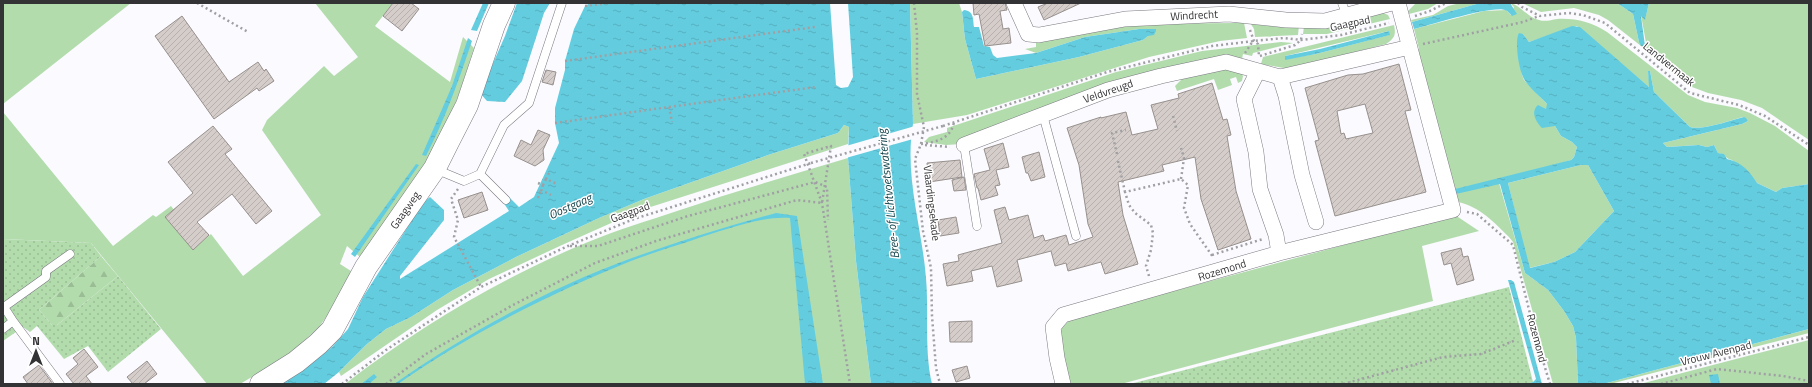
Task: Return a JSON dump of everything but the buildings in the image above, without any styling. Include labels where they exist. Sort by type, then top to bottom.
[{"type":"main road","name":"Gaagweg","points":[[262,384],[296,362],[332,330],[366,267],[435,168],[468,105],[494,25],[504,3]]},
{"type":"street","name":"Windrecht","points":[[1014,3],[1028,34],[1039,35],[1125,19],[1226,8],[1312,21],[1325,21],[1344,9],[1392,3]]},
{"type":"street","points":[[1398,3],[1453,210]]},
{"type":"street","name":"Veldvreugd","points":[[964,145],[1131,82],[1226,62],[1258,64],[1280,77],[1410,47]]},
{"type":"street","points":[[1258,64],[1244,99],[1256,152],[1260,189],[1276,235],[1279,253]]},
{"type":"street","points":[[1280,77],[1286,96],[1302,174],[1316,222]]},
{"type":"street","name":"Rozemond","points":[[1063,384],[1057,358],[1053,327],[1063,315],[1279,253],[1453,210]]},
{"type":"lane","points":[[435,168],[464,181],[480,174],[504,125],[529,103],[562,3]]},
{"type":"lane","points":[[1043,115],[1076,236]]},
{"type":"lane","points":[[964,145],[977,226]]},
{"type":"lane","points":[[480,174],[506,200]]},
{"type":"lane","points":[[60,384],[4,307],[46,276],[46,271],[70,254]]},
{"type":"lane","points":[[3,328],[13,321]]},
{"type":"path","points":[[197,3],[248,32]]},
{"type":"path","points":[[585,6],[609,3]]},
{"type":"path","name":"Vlaardingsekade","points":[[914,3],[917,33],[917,94],[924,127],[921,144],[915,158],[923,231],[931,268],[932,316],[936,368],[940,384]]},
{"type":"path","name":"Gaagpad","points":[[1258,64],[1258,44],[1254,41],[1284,38],[1301,40],[1341,35],[1402,20],[1430,11],[1446,3]]},
{"type":"path","points":[[1518,3],[1522,7],[1540,16]]},
{"type":"path","name":"Landvermaak","points":[[1410,47],[1523,22],[1540,16],[1569,13],[1583,15],[1605,23],[1690,93],[1739,105],[1765,116],[1809,145]]},
{"type":"path","points":[[565,61],[815,26]]},
{"type":"path","points":[[1258,64],[1296,45],[1301,40]]},
{"type":"path","points":[[555,123],[816,87]]},
{"type":"path","points":[[669,107],[672,122]]},
{"type":"path","points":[[1173,116],[1177,131]]},
{"type":"path","name":"Gaagpad","points":[[342,384],[386,350],[481,287],[568,246],[634,219],[810,164],[954,122],[950,133],[942,139],[921,144]]},
{"type":"path","points":[[1117,154],[1112,133],[1126,130]]},
{"type":"path","points":[[921,144],[948,147],[964,145]]},
{"type":"path","points":[[822,203],[831,146],[804,154],[810,164],[822,203],[850,384]]},
{"type":"path","points":[[1181,148],[1184,158],[1181,179]]},
{"type":"path","points":[[1118,161],[1129,206],[1135,213],[1151,225],[1153,233],[1151,250],[1146,266],[1152,290]]},
{"type":"path","points":[[538,198],[550,173]]},
{"type":"path","points":[[546,179],[557,184]]},
{"type":"path","points":[[1125,192],[1181,179]]},
{"type":"path","points":[[1181,179],[1188,186],[1184,208],[1190,224],[1212,255],[1217,272]]},
{"type":"path","points":[[464,181],[451,199],[458,220],[454,237],[481,287]]},
{"type":"path","points":[[568,246],[598,246],[688,216],[815,182],[825,184]]},
{"type":"path","points":[[538,183],[543,185]]},
{"type":"path","points":[[825,184],[828,195],[828,220]]},
{"type":"path","points":[[541,190],[551,195]]},
{"type":"path","points":[[386,384],[426,354],[512,305],[595,263],[656,242],[797,200],[822,203]]},
{"type":"path","name":"Rozemond","points":[[1453,210],[1477,214],[1513,245],[1536,338],[1550,384]]},
{"type":"path","points":[[1212,255],[1276,235]]},
{"type":"path","name":"Vrouw Avenpad","points":[[1627,384],[1809,337]]},
{"type":"path","points":[[1343,384],[1443,357],[1481,354],[1516,340]]},
{"type":"path","points":[[1661,384],[1717,370],[1783,376],[1809,381]]},
{"type":"green space","points":[[3,3],[131,3],[3,104]]},
{"type":"green space","points":[[315,3],[393,3],[375,26],[450,82],[463,37],[474,48],[450,117],[440,139],[422,169],[360,257],[347,246],[340,264],[351,271],[334,306],[319,327],[289,355],[240,384],[207,384],[91,243],[3,239],[3,112],[113,246],[153,215],[156,217],[171,206],[200,243],[211,234],[243,276],[321,215],[262,130],[267,120],[324,66],[334,76],[358,57]]},
{"type":"green space","points":[[910,3],[959,3],[962,12],[965,39],[976,79],[1079,57],[1143,40],[1156,29],[1139,29],[1085,37],[1036,53],[1025,49],[1036,47],[1036,40],[1121,24],[1235,23],[1238,20],[1244,23],[1247,38],[1220,41],[1149,57],[967,115],[913,124]]},
{"type":"green space","points":[[1418,3],[1438,3],[1428,9],[1409,14],[1408,11]]},
{"type":"green space","points":[[1460,3],[1480,3],[1412,22],[1411,20],[1433,15],[1448,6]]},
{"type":"green space","points":[[1510,3],[1517,6],[1535,19],[1546,21],[1564,19],[1589,23],[1607,32],[1688,95],[1705,102],[1737,108],[1750,113],[1775,126],[1809,151],[1809,184],[1782,188],[1776,192],[1757,183],[1732,160],[1718,153],[1714,145],[1707,147],[1699,145],[1667,147],[1663,143],[1742,124],[1748,121],[1743,117],[1702,128],[1690,127],[1654,92],[1650,71],[1648,71],[1650,88],[1577,26],[1529,42],[1523,34],[1517,46],[1524,80],[1547,104],[1548,126],[1555,126],[1561,136],[1572,142],[1577,147],[1574,157],[1571,160],[1499,183],[1525,273],[1548,290],[1573,326],[1576,338],[1578,384],[1553,384],[1513,242],[1498,226],[1480,211],[1458,202],[1416,51],[1419,49],[1414,29],[1484,11],[1506,10],[1511,15],[1514,7]]},
{"type":"green space","points":[[1522,3],[1617,3],[1633,14],[1639,42],[1646,43],[1641,15],[1645,19],[1649,3],[1809,3],[1809,140],[1762,108],[1741,100],[1708,93],[1692,87],[1608,20],[1599,15],[1574,8],[1541,12]]},
{"type":"green space","points":[[1381,12],[1388,15],[1390,19],[1327,34],[1303,34],[1304,26]]},
{"type":"green space","points":[[1249,21],[1254,21],[1259,25],[1294,28],[1299,25],[1298,35],[1255,37],[1254,29]]},
{"type":"green space","points":[[1394,25],[1394,36],[1386,44],[1289,69],[1261,64],[1263,57]],"holes":[[[1389,31],[1389,35],[1316,54],[1285,59],[1285,56]]]},
{"type":"green space","points":[[1281,42],[1293,43],[1253,53],[1252,56],[1243,54],[1242,59],[1223,56],[962,144],[946,145],[924,142],[929,137],[947,132],[947,128],[1116,72],[1202,51]]},
{"type":"green space","points":[[1224,68],[1241,73],[1243,76],[1242,81],[1238,83],[1236,77],[1230,79],[1232,85],[1218,90],[1214,79],[1177,91],[1175,86],[1183,78]]},
{"type":"green space","points":[[844,125],[849,127],[848,144],[638,211],[562,245],[489,279],[437,310],[341,376],[339,372],[367,344],[386,329],[411,317],[453,290],[516,257],[599,218],[644,199],[768,155],[838,133]]},
{"type":"green space","points":[[848,158],[856,261],[871,384],[345,384],[402,342],[432,323],[493,287],[556,256],[632,226],[741,190]]},
{"type":"green space","points":[[1581,165],[1588,165],[1614,211],[1575,252],[1554,262],[1529,268],[1508,183]]},
{"type":"green space","points":[[1455,215],[1479,231],[1422,246],[1433,301],[1121,384],[1070,384],[1059,338],[1062,328],[1070,319]]},
{"type":"green space","points":[[3,239],[91,243],[101,256],[39,310],[52,325],[57,325],[118,276],[161,329],[108,372],[88,346],[64,359],[37,326],[30,332],[23,327],[3,341]]},
{"type":"green space","points":[[101,256],[118,276],[57,325],[52,325],[39,310]]},
{"type":"green space","points":[[1509,287],[1533,382],[1526,384],[1130,384]]},
{"type":"green space","points":[[1809,329],[1809,333],[1610,384],[1603,384]]},
{"type":"green space","points":[[1809,340],[1809,384],[1640,384]]},
{"type":"water","points":[[483,3],[489,3],[477,31],[471,30]]},
{"type":"water","points":[[517,3],[550,3],[544,13],[522,81],[505,102],[487,101],[480,93],[505,36]]},
{"type":"water","points":[[590,3],[830,3],[836,85],[841,88],[848,87],[853,77],[848,3],[910,3],[913,124],[911,143],[912,182],[926,278],[927,345],[932,384],[871,384],[856,261],[848,158],[849,127],[844,125],[838,133],[768,155],[644,199],[599,218],[516,257],[453,290],[411,317],[386,329],[367,344],[339,372],[324,384],[275,384],[312,363],[332,347],[348,329],[363,297],[423,203],[430,197],[444,210],[444,220],[400,276],[400,279],[509,211],[501,199],[503,196],[507,195],[519,207],[534,197],[559,143],[555,123],[555,108],[565,70],[565,61],[574,29],[585,6]]},
{"type":"water","points":[[1480,3],[1510,3],[1517,14],[1512,16],[1505,10],[1488,10],[1414,29],[1412,22]]},
{"type":"water","points":[[1617,3],[1649,3],[1645,20],[1641,16],[1645,46],[1641,46],[1639,42],[1633,14]]},
{"type":"water","points":[[964,10],[970,12],[973,18],[974,27],[979,27],[984,46],[990,47],[993,55],[997,58],[1036,53],[1085,37],[1139,29],[1156,29],[1156,31],[1154,35],[1148,36],[1143,40],[1079,57],[976,79],[965,39],[962,12]]},
{"type":"water","points":[[1572,26],[1580,27],[1649,87],[1648,71],[1650,71],[1654,92],[1690,127],[1702,128],[1744,117],[1746,118],[1748,121],[1742,124],[1663,143],[1667,147],[1699,145],[1707,147],[1714,145],[1718,153],[1724,154],[1727,159],[1741,165],[1748,171],[1757,183],[1776,192],[1782,188],[1809,184],[1809,329],[1603,384],[1578,384],[1576,338],[1573,326],[1548,290],[1525,273],[1500,184],[1456,194],[1455,189],[1571,160],[1574,157],[1577,147],[1572,142],[1561,136],[1555,126],[1542,128],[1535,117],[1534,111],[1538,105],[1546,109],[1547,104],[1529,86],[1522,75],[1517,49],[1519,33],[1523,34],[1529,42]],"holes":[[[1581,165],[1588,165],[1614,211],[1575,252],[1554,262],[1530,268],[1508,183]]]},
{"type":"water","points":[[1389,31],[1390,35],[1316,54],[1285,60],[1285,56],[1320,49]]},
{"type":"water","points":[[468,38],[472,41],[451,99],[426,156],[422,155],[452,86]]},
{"type":"water","points":[[416,164],[419,165],[355,257],[351,254]]},
{"type":"water","points":[[776,213],[797,216],[823,384],[805,384],[790,218],[780,218],[743,224],[639,258],[600,274],[511,316],[453,348],[398,384],[394,384],[450,347],[479,330],[539,298],[600,270],[704,234]]},
{"type":"water","points":[[1508,280],[1514,282],[1542,384],[1526,384],[1533,382],[1536,379]]},
{"type":"water","points":[[374,374],[377,377],[369,384],[361,384]]},
{"type":"water","points":[[1718,374],[1720,384],[1711,384],[1709,375]]},
{"type":"pier","points":[[915,126],[913,139],[846,158],[846,146]]},
{"type":"water label","name":"Bree- of Lichtvoetswatering","points":[[888,194]]},
{"type":"water label","name":"Oostgaag","points":[[570,206]]}]
